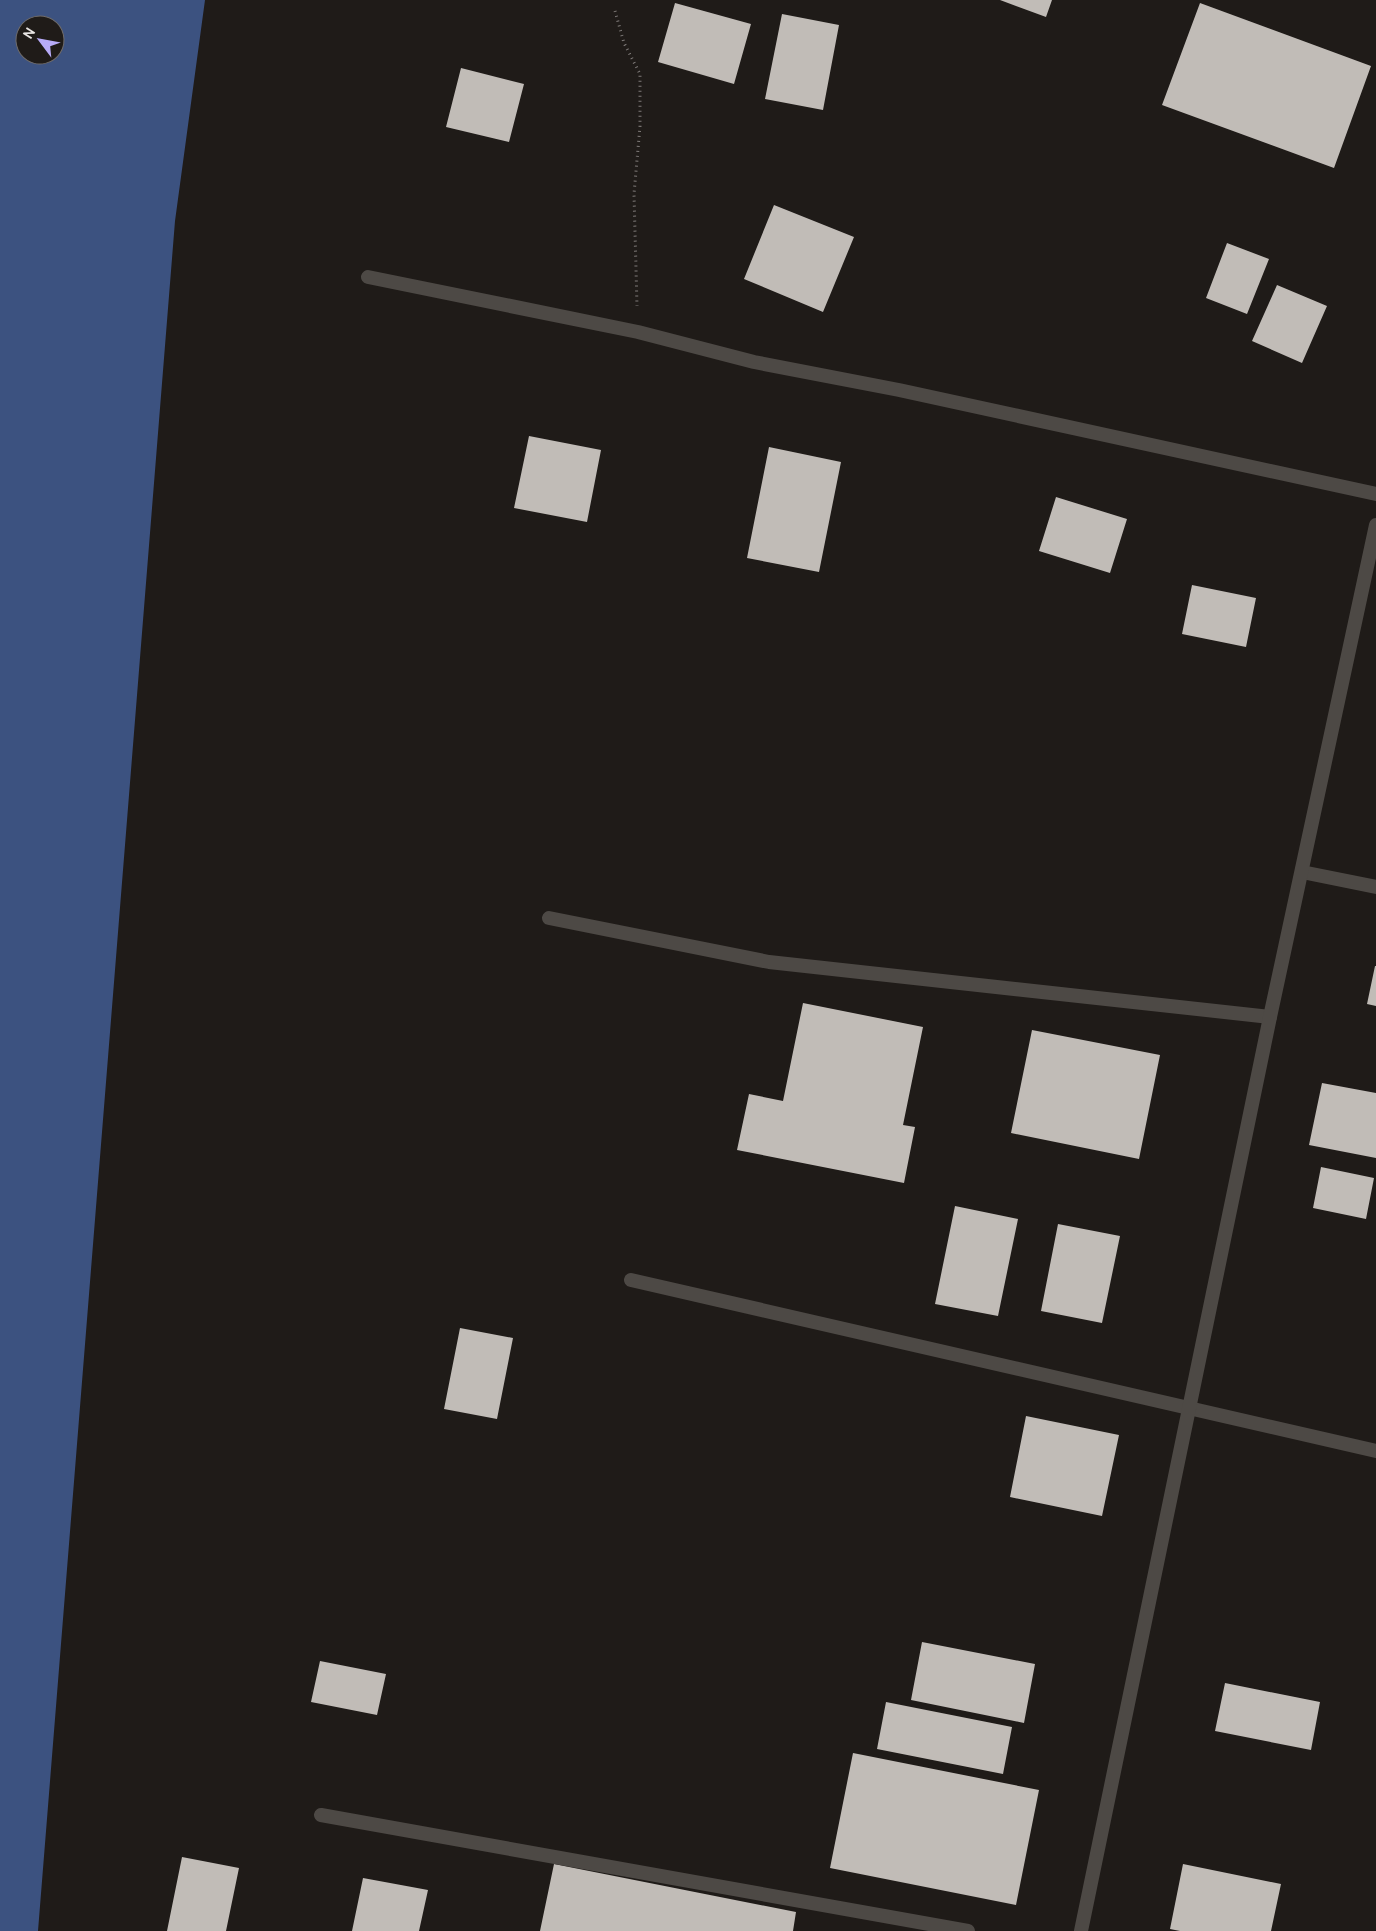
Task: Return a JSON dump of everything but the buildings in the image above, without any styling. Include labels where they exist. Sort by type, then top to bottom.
[{"type":"street","points":[[368,277],[638,332],[754,362],[899,390],[1376,494]]},
{"type":"street","points":[[1081,1931],[1191,1408],[1270,1017],[1376,524]]},
{"type":"street","points":[[1302,872],[1376,888]]},
{"type":"street","points":[[549,918],[769,962],[1270,1017]]},
{"type":"street","points":[[631,1280],[1376,1451]]},
{"type":"street","points":[[321,1815],[968,1931]]},
{"type":"path","points":[[615,11],[624,43],[640,74],[640,126],[634,194],[638,332]]},
{"type":"water","points":[[0,0],[205,0],[175,221],[38,1931],[0,1931]]}]
